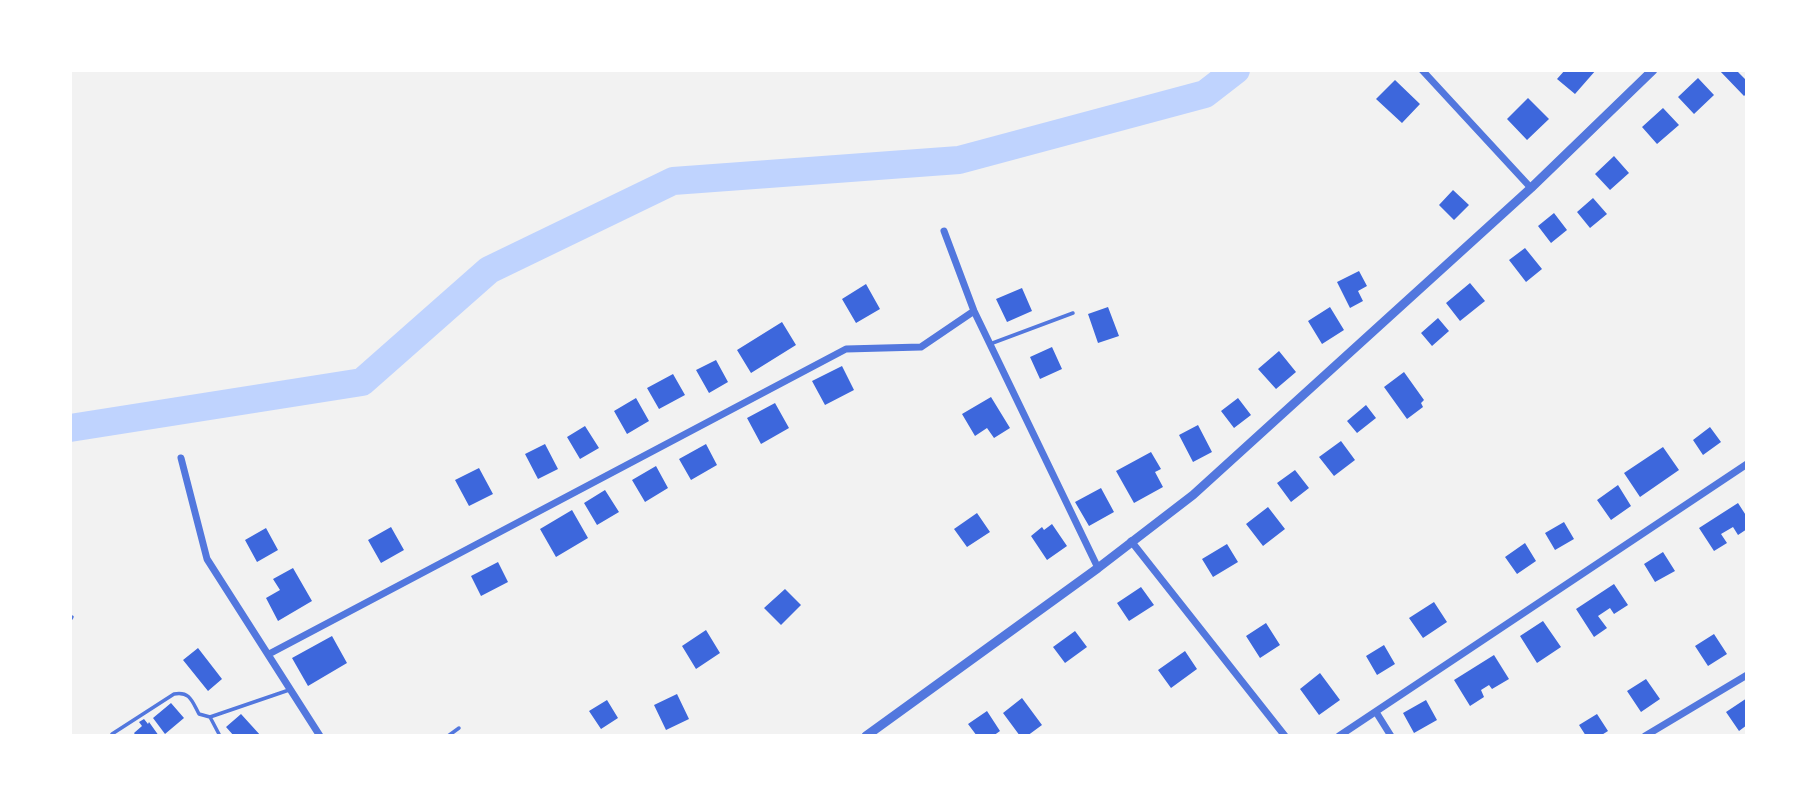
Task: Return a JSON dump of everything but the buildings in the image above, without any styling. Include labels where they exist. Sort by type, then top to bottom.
[{"type":"street","points":[[1422,70],[1531,188]]},
{"type":"street","points":[[866,736],[1098,568],[1193,495],[1531,188],[1653,70]]},
{"type":"street","points":[[944,231],[974,311],[1098,568]]},
{"type":"street","points":[[269,654],[846,349],[921,347],[974,311]]},
{"type":"street","points":[[181,458],[207,559],[320,736]]},
{"type":"street","points":[[1339,736],[1747,464]]},
{"type":"street","points":[[1131,541],[1285,736]]},
{"type":"street","points":[[1645,736],[1747,675]]},
{"type":"street","points":[[1376,712],[1391,736]]},
{"type":"lane","points":[[990,344],[1073,313]]},
{"type":"lane","points":[[112,734],[174,694],[183,692],[189,695],[199,714],[210,717],[289,690]]},
{"type":"lane","points":[[210,717],[220,736]]},
{"type":"lane","points":[[448,736],[459,728]]},
{"type":"waterway","points":[[70,428],[362,382],[489,270],[673,181],[959,160],[1205,94],[1236,70]]}]
